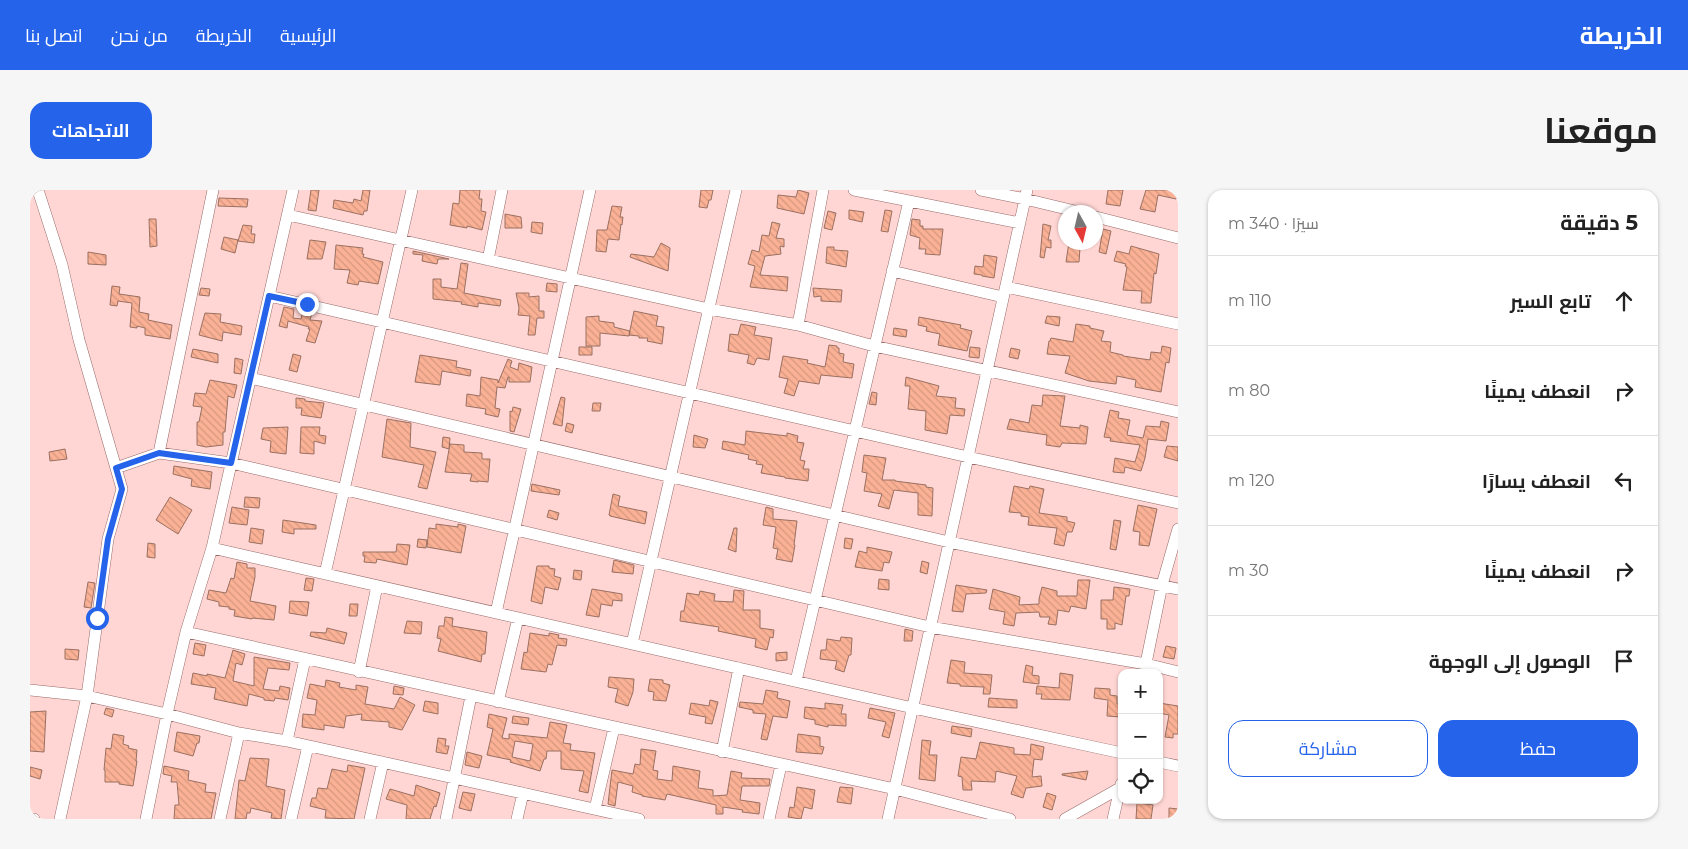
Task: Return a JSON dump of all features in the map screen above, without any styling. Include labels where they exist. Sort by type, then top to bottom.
[{"type":"street","points":[[38,190],[62,264],[79,340],[122,489],[108,539],[86,696],[60,819]]},
{"type":"street","points":[[159,453],[213,190]]},
{"type":"street","points":[[146,819],[186,632],[212,548],[294,190]]},
{"type":"street","points":[[325,574],[412,190]]},
{"type":"street","points":[[488,260],[502,190]]},
{"type":"street","points":[[496,613],[590,190]]},
{"type":"street","points":[[632,644],[736,190]]},
{"type":"street","points":[[798,325],[823,190]]},
{"type":"street","points":[[854,190],[1020,223]]},
{"type":"street","points":[[981,190],[1026,194],[1058,205]]},
{"type":"street","points":[[888,819],[1026,194]]},
{"type":"street","points":[[796,681],[908,201]]},
{"type":"street","points":[[288,215],[709,309],[798,325],[874,346],[987,372],[1178,412]]},
{"type":"street","points":[[1103,219],[1178,238]]},
{"type":"street","points":[[892,271],[1178,324]]},
{"type":"street","points":[[269,296],[968,457],[1178,503]]},
{"type":"street","points":[[250,378],[949,542],[1178,589]]},
{"type":"street","points":[[116,468],[159,453],[231,463],[930,627],[1145,668],[1178,672]]},
{"type":"street","points":[[1145,668],[1162,585],[1178,529]]},
{"type":"street","points":[[212,548],[913,708],[1118,752]]},
{"type":"street","points":[[359,672],[377,586]]},
{"type":"street","points":[[498,702],[518,618]]},
{"type":"street","points":[[186,632],[359,672],[895,789],[1010,819]]},
{"type":"street","points":[[287,741],[304,659]]},
{"type":"street","points":[[722,752],[739,668]]},
{"type":"street","points":[[30,690],[86,696],[168,714],[239,733],[287,741],[639,819]]},
{"type":"street","points":[[446,819],[471,696]]},
{"type":"street","points":[[595,809],[614,728]]},
{"type":"street","points":[[220,819],[239,733]]},
{"type":"street","points":[[291,819],[308,746]]},
{"type":"street","points":[[370,819],[383,762]]},
{"type":"street","points":[[1163,763],[1178,766]]},
{"type":"street","points":[[769,819],[781,765]]},
{"type":"street","points":[[1065,819],[1118,787]]},
{"type":"street","points":[[517,819],[523,793]]},
{"type":"street","points":[[1113,819],[1118,798]]},
{"type":"building","points":[[311,190],[319,190],[316,211],[308,210]]},
{"type":"building","points":[[363,190],[370,190],[367,211],[364,211],[363,215],[333,208],[334,200],[353,203],[354,199],[361,201]]},
{"type":"building","points":[[460,190],[480,190],[479,199],[482,199],[481,211],[486,212],[482,230],[467,226],[467,228],[450,225],[453,203],[459,204]]},
{"type":"building","points":[[701,190],[713,190],[707,208],[699,207]]},
{"type":"building","points":[[798,190],[809,193],[804,214],[777,208],[778,195],[796,197]]},
{"type":"building","points":[[1108,190],[1123,190],[1120,206],[1106,204]]},
{"type":"building","points":[[1146,190],[1173,190],[1178,191],[1178,193],[1176,199],[1158,195],[1155,212],[1140,209]]},
{"type":"building","points":[[219,198],[248,199],[247,207],[218,206]]},
{"type":"building","points":[[612,206],[622,207],[620,217],[623,217],[619,240],[608,239],[606,252],[596,251],[597,230],[607,230]]},
{"type":"building","points":[[849,210],[864,212],[862,222],[849,219]]},
{"type":"building","points":[[885,210],[892,211],[888,232],[881,231]]},
{"type":"building","points":[[828,211],[836,213],[832,230],[824,228]]},
{"type":"building","points":[[505,214],[521,217],[522,228],[505,228]]},
{"type":"building","points":[[149,219],[156,219],[157,246],[150,247]]},
{"type":"building","points":[[912,219],[920,220],[920,226],[923,226],[923,229],[943,229],[940,255],[925,254],[926,249],[919,249],[920,238],[910,235]]},
{"type":"building","points":[[532,222],[543,223],[542,234],[531,232]]},
{"type":"building","points":[[772,222],[780,224],[776,238],[784,239],[784,247],[780,246],[781,254],[765,256],[760,275],[788,277],[787,291],[750,287],[755,266],[748,264],[752,250],[759,252],[762,235],[769,236]]},
{"type":"building","points":[[1043,224],[1051,226],[1048,240],[1051,240],[1051,248],[1046,247],[1044,258],[1040,257]]},
{"type":"building","points":[[243,225],[252,226],[251,234],[255,234],[254,243],[238,241]]},
{"type":"building","points":[[1103,229],[1111,231],[1106,254],[1099,252],[1099,250],[1103,250]]},
{"type":"building","points":[[224,237],[238,240],[235,253],[221,249]]},
{"type":"building","points":[[310,240],[326,242],[322,259],[307,259]]},
{"type":"building","points":[[661,243],[670,248],[668,271],[630,257],[631,254],[654,257]]},
{"type":"building","points":[[336,245],[363,248],[363,257],[383,262],[378,284],[359,281],[358,285],[347,283],[350,270],[334,269]]},
{"type":"building","points":[[1131,246],[1159,254],[1156,274],[1154,273],[1151,303],[1141,303],[1142,291],[1123,290],[1127,267],[1125,266],[1126,264],[1114,261],[1117,251],[1129,254]]},
{"type":"building","points":[[827,247],[834,247],[834,250],[848,251],[846,267],[826,263]]},
{"type":"building","points":[[1068,250],[1080,250],[1079,262],[1066,262]]},
{"type":"building","points":[[413,251],[449,259],[438,259],[437,264],[422,261],[423,255],[413,254]]},
{"type":"building","points":[[88,252],[106,255],[106,265],[88,264]]},
{"type":"building","points":[[984,255],[997,257],[994,278],[974,274],[975,266],[983,267]]},
{"type":"building","points":[[461,263],[468,264],[464,293],[501,300],[500,306],[478,303],[478,307],[461,304],[462,302],[433,299],[433,279],[441,279],[441,287],[457,289]]},
{"type":"building","points":[[547,283],[557,284],[557,292],[546,291]]},
{"type":"building","points":[[112,286],[120,287],[119,294],[140,297],[139,312],[149,314],[148,320],[172,325],[170,339],[145,335],[145,328],[130,327],[132,303],[118,301],[117,306],[110,305]]},
{"type":"building","points":[[201,288],[210,289],[209,296],[199,295]]},
{"type":"building","points":[[813,288],[842,290],[841,302],[821,301],[821,296],[814,297]]},
{"type":"building","points":[[516,293],[529,293],[529,297],[539,296],[539,311],[544,311],[544,318],[537,318],[535,335],[528,335],[530,316],[518,315],[519,308]]},
{"type":"building","points":[[284,307],[294,309],[293,318],[301,319],[303,311],[312,313],[310,320],[322,321],[315,343],[306,341],[309,327],[288,321],[287,328],[279,326]]},
{"type":"building","points":[[634,311],[658,316],[656,326],[664,327],[662,344],[647,341],[648,338],[629,335]]},
{"type":"building","points":[[205,313],[221,314],[220,322],[242,326],[241,335],[223,332],[222,341],[199,335]]},
{"type":"building","points":[[599,316],[599,321],[614,323],[614,327],[630,331],[629,336],[600,333],[600,346],[586,346],[586,317]]},
{"type":"building","points":[[1047,316],[1060,317],[1059,326],[1045,323]]},
{"type":"building","points":[[919,317],[961,325],[960,328],[972,331],[967,351],[938,345],[940,334],[926,331],[927,327],[918,325]]},
{"type":"building","points":[[741,324],[756,327],[754,335],[772,338],[769,360],[757,358],[754,365],[747,363],[749,355],[728,351],[730,334],[738,335]]},
{"type":"building","points":[[1076,324],[1104,331],[1101,341],[1111,342],[1110,352],[1123,356],[1150,360],[1151,352],[1161,353],[1162,346],[1171,348],[1169,363],[1166,362],[1161,392],[1135,387],[1136,380],[1117,376],[1116,384],[1089,381],[1065,373],[1070,356],[1047,354],[1049,341],[1051,338],[1073,342]]},
{"type":"building","points":[[894,328],[907,330],[906,337],[893,335]]},
{"type":"building","points":[[829,345],[837,346],[839,353],[844,354],[843,362],[854,364],[852,378],[821,375],[819,384],[799,381],[794,396],[784,393],[788,379],[779,377],[783,356],[808,360],[807,363],[825,367]]},
{"type":"building","points":[[579,347],[592,347],[592,355],[579,355]]},
{"type":"building","points":[[970,347],[980,348],[979,358],[969,357]]},
{"type":"building","points":[[1011,348],[1020,350],[1018,359],[1009,357]]},
{"type":"building","points":[[193,349],[218,354],[218,363],[191,357]]},
{"type":"building","points":[[293,354],[301,356],[297,372],[289,370]]},
{"type":"building","points":[[420,355],[457,361],[456,367],[471,370],[470,376],[442,371],[440,385],[415,382]]},
{"type":"building","points":[[235,358],[243,360],[241,374],[234,373]]},
{"type":"building","points":[[508,359],[512,361],[510,367],[518,370],[519,363],[532,367],[530,382],[509,382],[508,377],[505,388],[497,387],[495,408],[500,409],[498,417],[485,414],[486,409],[466,406],[467,394],[480,396],[481,377],[498,380],[498,383]]},
{"type":"building","points":[[906,377],[939,386],[936,396],[956,398],[955,408],[965,409],[964,416],[950,415],[947,434],[925,430],[926,411],[908,409],[910,386],[905,386]]},
{"type":"building","points":[[210,380],[237,385],[234,398],[228,396],[223,445],[206,447],[197,445],[197,422],[199,422],[202,407],[193,406],[195,393],[206,394]]},
{"type":"building","points":[[872,392],[877,393],[876,405],[869,404]]},
{"type":"building","points":[[1043,395],[1065,396],[1060,426],[1080,428],[1080,425],[1088,427],[1086,444],[1062,443],[1060,447],[1046,445],[1047,435],[1007,429],[1010,419],[1029,423],[1032,405],[1042,406]]},
{"type":"building","points":[[561,397],[565,398],[562,426],[553,424]]},
{"type":"building","points":[[296,398],[324,403],[321,418],[301,415],[302,408],[296,408]]},
{"type":"building","points":[[593,403],[601,403],[600,411],[592,411]]},
{"type":"building","points":[[513,407],[521,409],[514,432],[510,431],[510,411],[512,412]]},
{"type":"building","points":[[1110,410],[1119,412],[1118,418],[1130,420],[1127,435],[1143,438],[1146,426],[1160,427],[1161,421],[1169,423],[1166,441],[1148,439],[1141,471],[1125,467],[1124,473],[1113,472],[1115,458],[1135,462],[1140,445],[1110,441],[1111,438],[1104,437]]},
{"type":"building","points":[[387,419],[411,423],[410,447],[436,452],[427,489],[418,487],[424,465],[382,457]]},
{"type":"building","points":[[567,423],[574,425],[572,433],[565,431]]},
{"type":"building","points":[[288,427],[286,454],[270,452],[271,441],[261,439],[263,428]]},
{"type":"building","points":[[301,427],[320,427],[319,435],[326,436],[325,444],[314,441],[314,454],[300,453]]},
{"type":"building","points":[[746,431],[787,436],[787,433],[798,436],[797,442],[804,443],[800,460],[805,461],[803,469],[809,469],[808,481],[761,473],[763,465],[756,464],[757,461],[748,459],[749,455],[722,449],[723,441],[745,445]]},
{"type":"building","points":[[694,435],[708,439],[705,448],[693,447]]},
{"type":"building","points":[[443,437],[450,438],[449,449],[442,447]]},
{"type":"building","points":[[450,444],[464,445],[464,452],[482,453],[482,459],[490,459],[488,482],[470,481],[472,474],[445,472]]},
{"type":"building","points":[[1167,446],[1178,447],[1178,461],[1164,457]]},
{"type":"building","points":[[65,449],[67,459],[50,461],[49,452]]},
{"type":"building","points":[[864,455],[886,458],[882,480],[895,480],[933,488],[932,516],[918,515],[918,493],[894,490],[889,509],[878,506],[882,494],[864,491],[867,473],[862,472]]},
{"type":"building","points":[[174,466],[212,472],[210,489],[191,486],[192,479],[173,474]]},
{"type":"building","points":[[532,484],[560,490],[559,495],[531,491]]},
{"type":"building","points":[[1014,486],[1029,489],[1030,486],[1044,489],[1039,513],[1067,517],[1067,521],[1075,523],[1072,532],[1067,532],[1064,546],[1054,544],[1057,528],[1028,525],[1029,517],[1021,516],[1021,513],[1009,512]]},
{"type":"building","points":[[613,494],[620,496],[618,506],[647,512],[645,524],[610,516]]},
{"type":"building","points":[[170,497],[192,510],[178,534],[156,520]]},
{"type":"building","points":[[245,497],[260,498],[259,508],[244,507]]},
{"type":"building","points":[[1138,505],[1157,509],[1149,546],[1139,545],[1140,532],[1133,531]]},
{"type":"building","points":[[232,507],[249,510],[247,525],[229,523]]},
{"type":"building","points":[[766,507],[773,509],[773,519],[797,521],[792,562],[776,559],[778,549],[773,548],[776,527],[763,525]]},
{"type":"building","points":[[549,510],[559,513],[557,520],[547,517]]},
{"type":"building","points":[[283,520],[316,525],[316,529],[294,529],[294,534],[282,532]]},
{"type":"building","points":[[1114,520],[1121,521],[1116,550],[1110,549]]},
{"type":"building","points":[[436,524],[458,527],[458,524],[466,526],[461,553],[427,547],[429,528],[436,529]]},
{"type":"building","points":[[251,528],[264,530],[262,544],[249,542]]},
{"type":"building","points":[[734,528],[737,528],[736,552],[728,549]]},
{"type":"building","points":[[845,538],[853,539],[851,549],[844,548]]},
{"type":"building","points":[[418,539],[427,540],[426,548],[417,547]]},
{"type":"building","points":[[148,543],[155,544],[155,558],[147,557]]},
{"type":"building","points":[[397,544],[410,545],[407,565],[377,559],[376,563],[364,562],[365,556],[363,556],[363,552],[396,552]]},
{"type":"building","points":[[867,547],[892,552],[889,563],[884,562],[882,571],[855,567],[859,551],[867,553]]},
{"type":"building","points":[[614,560],[634,565],[633,574],[612,572]]},
{"type":"building","points":[[922,561],[929,563],[927,574],[920,572]]},
{"type":"building","points":[[237,562],[247,564],[247,568],[255,568],[250,601],[276,606],[274,620],[234,616],[235,610],[219,606],[219,602],[207,599],[209,590],[226,593],[231,578],[234,579]]},
{"type":"building","points":[[537,566],[549,566],[549,568],[555,569],[554,576],[561,578],[558,590],[545,587],[542,604],[531,601]]},
{"type":"building","points":[[574,570],[582,571],[581,580],[573,579]]},
{"type":"building","points":[[306,578],[314,579],[312,591],[304,590]]},
{"type":"building","points":[[879,579],[889,580],[889,590],[878,589]]},
{"type":"building","points":[[1078,580],[1090,580],[1086,609],[1071,606],[1069,612],[1058,610],[1056,625],[1048,624],[1050,617],[1040,617],[1039,612],[1016,613],[1014,626],[1003,624],[1005,612],[989,609],[993,589],[1020,597],[1019,605],[1039,604],[1042,587],[1057,591],[1057,596],[1077,596]]},
{"type":"building","points":[[88,582],[95,583],[91,608],[84,607]]},
{"type":"building","points":[[956,585],[987,590],[986,593],[966,594],[963,612],[952,611]]},
{"type":"building","points":[[1114,587],[1130,589],[1129,596],[1126,596],[1122,625],[1115,623],[1115,629],[1107,629],[1107,619],[1101,619],[1101,600],[1113,600]]},
{"type":"building","points":[[592,589],[622,594],[622,601],[613,600],[612,606],[601,604],[599,617],[586,615]]},
{"type":"building","points":[[734,590],[744,591],[743,610],[760,610],[760,628],[774,630],[773,638],[770,637],[767,650],[755,647],[756,639],[718,631],[719,627],[680,621],[687,593],[699,595],[700,591],[715,594],[714,601],[733,602]]},
{"type":"building","points":[[290,601],[309,602],[307,616],[289,613]]},
{"type":"building","points":[[350,604],[358,604],[357,616],[349,616]]},
{"type":"building","points":[[445,617],[453,618],[452,626],[487,632],[485,654],[482,654],[481,662],[438,651],[441,639],[437,638],[439,626],[444,626]]},
{"type":"building","points":[[407,621],[422,622],[421,634],[404,633]]},
{"type":"building","points":[[327,628],[347,633],[344,644],[310,636],[311,632],[326,633]]},
{"type":"building","points":[[905,629],[913,631],[912,641],[904,641]]},
{"type":"building","points":[[530,633],[549,636],[549,633],[559,635],[558,638],[567,639],[566,646],[557,645],[552,665],[548,664],[546,672],[521,669],[524,652],[527,653]]},
{"type":"building","points":[[841,637],[852,638],[851,655],[849,655],[844,672],[835,669],[837,661],[820,659],[821,650],[826,650],[827,639],[840,641]]},
{"type":"building","points":[[195,643],[206,645],[204,656],[193,654]]},
{"type":"building","points":[[1166,646],[1176,648],[1174,659],[1163,657]]},
{"type":"building","points":[[65,649],[79,650],[78,660],[65,659]]},
{"type":"building","points":[[233,650],[245,654],[242,665],[236,663],[233,681],[254,686],[254,657],[290,663],[289,670],[268,668],[263,689],[279,691],[280,686],[290,688],[288,700],[275,698],[274,701],[264,700],[264,698],[249,694],[247,706],[214,699],[216,688],[191,684],[193,673],[225,678]]},
{"type":"building","points":[[787,652],[787,660],[776,661],[776,653]]},
{"type":"building","points":[[951,660],[965,662],[964,673],[992,675],[990,694],[983,694],[984,687],[960,686],[960,684],[947,683]]},
{"type":"building","points":[[1026,665],[1033,667],[1032,675],[1039,676],[1039,684],[1023,682]]},
{"type":"building","points":[[1060,673],[1073,675],[1070,700],[1041,699],[1042,694],[1036,694],[1037,686],[1059,688]]},
{"type":"building","points":[[609,677],[634,679],[633,692],[628,706],[615,702],[618,689],[608,687]]},
{"type":"building","points":[[650,679],[663,680],[663,683],[670,685],[666,701],[653,700],[654,692],[648,691]]},
{"type":"building","points":[[326,680],[340,683],[339,687],[356,690],[356,685],[368,687],[365,704],[394,709],[400,697],[415,705],[402,730],[389,727],[389,722],[361,720],[362,714],[346,716],[344,728],[324,725],[324,730],[302,727],[303,714],[315,715],[317,700],[307,698],[310,684],[325,687]]},
{"type":"building","points":[[394,686],[404,688],[403,695],[393,694]]},
{"type":"building","points":[[1095,688],[1110,689],[1110,695],[1117,696],[1118,717],[1107,716],[1108,700],[1094,698]]},
{"type":"building","points":[[766,690],[778,692],[777,698],[790,701],[787,718],[773,716],[767,740],[761,739],[766,714],[753,713],[753,710],[739,707],[740,702],[763,704]]},
{"type":"building","points":[[989,698],[1017,700],[1017,708],[988,707]]},
{"type":"building","points":[[710,700],[718,702],[712,724],[705,723],[706,717],[689,714],[691,703],[709,706]]},
{"type":"building","points":[[425,701],[438,703],[438,714],[423,711]]},
{"type":"building","points":[[825,703],[843,705],[841,714],[846,714],[846,726],[828,725],[828,727],[815,724],[815,720],[804,718],[805,707],[825,709]]},
{"type":"building","points":[[1163,704],[1178,706],[1178,734],[1173,734],[1173,738],[1165,737],[1169,715],[1163,714]]},
{"type":"building","points":[[106,708],[114,710],[112,717],[104,714]]},
{"type":"building","points":[[870,708],[895,713],[889,738],[882,736],[886,722],[868,718]]},
{"type":"building","points":[[46,711],[44,752],[30,751],[30,712]]},
{"type":"building","points":[[489,714],[507,718],[502,738],[509,739],[509,734],[547,738],[550,722],[567,725],[563,743],[571,744],[570,750],[595,753],[588,793],[579,791],[584,771],[561,769],[561,751],[547,751],[546,759],[544,759],[540,771],[510,762],[511,760],[487,755],[493,729],[487,727]],"holes":[[[515,741],[533,744],[530,761],[512,757]]]},
{"type":"building","points":[[513,716],[529,718],[528,725],[512,723]]},
{"type":"building","points":[[952,726],[972,729],[971,737],[951,733]]},
{"type":"building","points":[[177,732],[200,736],[193,756],[174,751]]},
{"type":"building","points":[[113,734],[124,736],[123,744],[129,746],[128,748],[137,750],[133,786],[119,784],[119,782],[105,782],[106,748],[111,749]]},
{"type":"building","points":[[798,734],[820,737],[820,746],[824,747],[822,754],[796,752]]},
{"type":"building","points":[[438,738],[446,739],[445,746],[449,746],[447,754],[436,752]]},
{"type":"building","points":[[922,740],[931,741],[929,755],[937,755],[935,781],[919,779]]},
{"type":"building","points":[[980,742],[1014,748],[1014,754],[1030,755],[1031,744],[1044,747],[1042,760],[1034,759],[1032,777],[1041,776],[1042,786],[1026,788],[1023,798],[1011,794],[1017,776],[996,771],[995,782],[971,781],[972,790],[963,790],[962,777],[958,776],[961,757],[976,759]]},
{"type":"building","points":[[641,749],[656,751],[653,770],[658,771],[657,779],[672,781],[673,766],[700,771],[698,788],[713,790],[713,796],[727,795],[731,771],[742,773],[741,778],[770,779],[769,786],[742,786],[740,800],[760,803],[759,814],[723,807],[723,814],[716,814],[716,805],[667,794],[665,800],[642,796],[632,792],[633,786],[618,782],[615,806],[608,804],[612,770],[633,774],[635,764],[640,765]]},
{"type":"building","points":[[467,752],[482,756],[479,768],[465,765]]},
{"type":"building","points":[[250,758],[269,759],[266,786],[285,790],[281,819],[271,818],[272,813],[251,808],[250,813],[247,813],[246,819],[235,819],[239,780],[245,781]]},
{"type":"building","points":[[348,765],[365,768],[354,819],[325,818],[326,810],[310,806],[312,798],[316,798],[318,788],[327,789],[332,769],[347,772]]},
{"type":"building","points":[[164,766],[189,771],[188,780],[206,784],[205,792],[216,793],[211,819],[174,819],[175,805],[179,805],[177,782],[171,782],[172,776],[163,774]]},
{"type":"building","points":[[30,767],[42,770],[40,779],[30,776]]},
{"type":"building","points":[[1088,771],[1086,780],[1062,775],[1062,774]]},
{"type":"building","points":[[416,785],[440,793],[430,819],[406,819],[407,805],[386,799],[390,789],[414,796]]},
{"type":"building","points":[[797,787],[815,790],[812,809],[804,807],[801,819],[788,817],[790,807],[794,808]]},
{"type":"building","points":[[840,787],[853,788],[851,804],[837,802]]},
{"type":"building","points":[[463,792],[475,794],[471,811],[459,808]]},
{"type":"building","points":[[1047,793],[1056,796],[1052,810],[1043,807]]},
{"type":"building","points":[[1137,804],[1153,805],[1151,819],[1136,819]]},
{"type":"building","points":[[1169,808],[1178,809],[1178,819],[1169,819]]},
{"type":"route","points":[[97,618],[108,539],[122,489],[116,468],[159,453],[231,463],[269,296],[307,304]]}]
